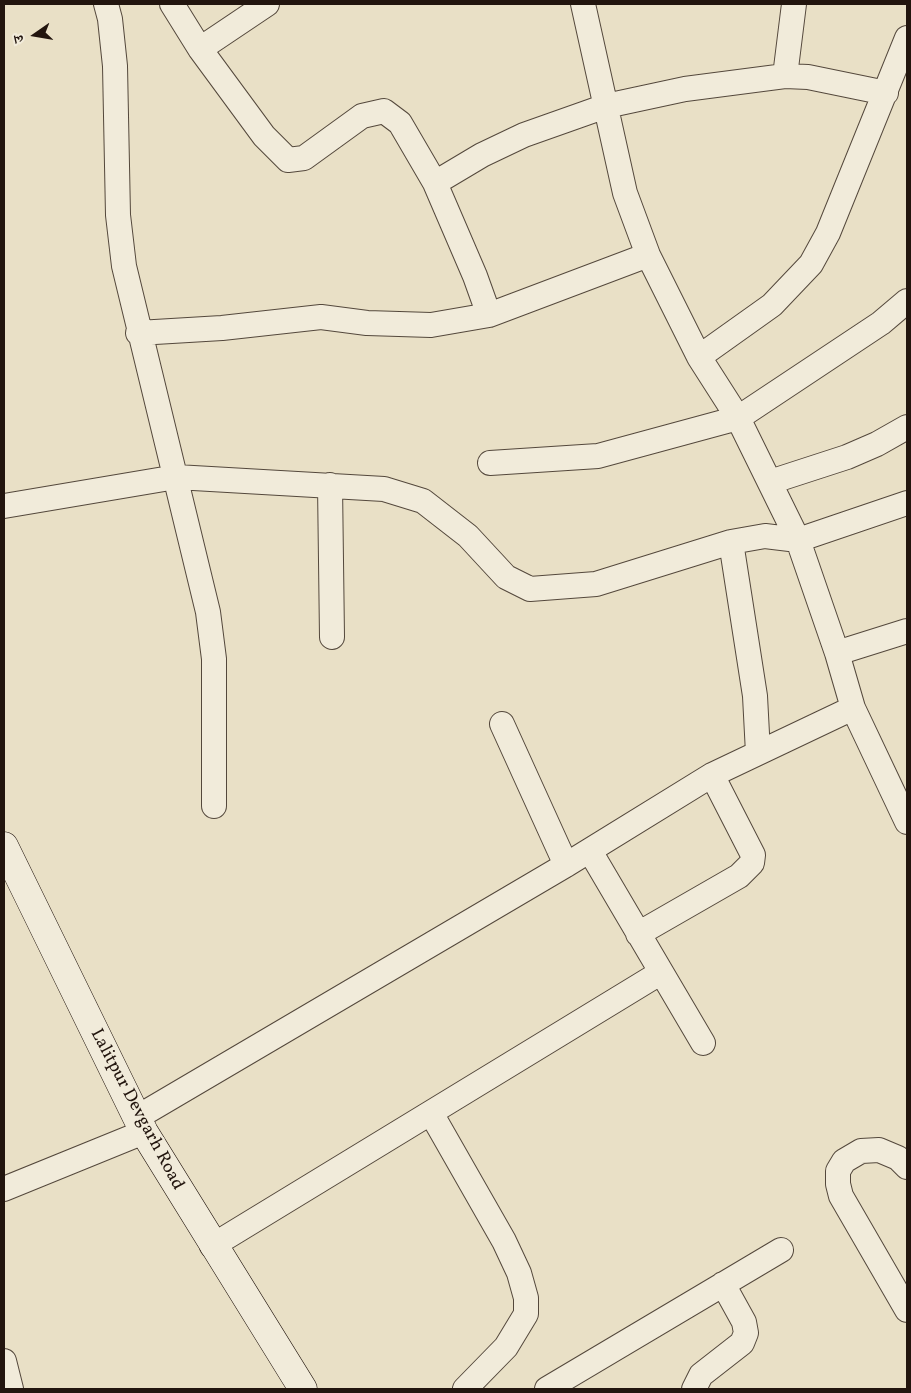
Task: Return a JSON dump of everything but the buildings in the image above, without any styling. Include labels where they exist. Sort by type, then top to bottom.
[{"type":"main road","name":"Lalitpur Devgarh Road","points":[[4,846],[10,874],[140,1125],[212,1246],[303,1389]]},
{"type":"street","points":[[106,4],[110,19],[116,66],[118,215],[124,266],[138,333],[176,477],[208,612],[214,659],[214,806]]},
{"type":"street","points":[[172,4],[200,49],[264,136],[288,160],[304,158],[362,116],[384,111],[400,123],[435,183],[475,276],[489,315]]},
{"type":"street","points":[[200,49],[267,4]]},
{"type":"street","points":[[583,4],[625,193],[648,255],[699,357],[738,418],[798,540],[837,653],[853,708],[905,811]]},
{"type":"street","points":[[785,76],[794,4]]},
{"type":"street","points":[[699,357],[772,305],[811,264],[828,233],[895,87],[907,38]]},
{"type":"street","points":[[435,183],[482,155],[524,135],[606,106],[685,89],[785,76],[808,76],[895,87]]},
{"type":"street","points":[[138,333],[222,328],[321,317],[367,323],[431,325],[489,315],[648,255]]},
{"type":"street","points":[[490,463],[598,456],[738,418],[881,323],[907,301]]},
{"type":"street","points":[[770,482],[847,457],[877,444],[907,427]]},
{"type":"street","points":[[4,506],[176,477],[330,485],[384,490],[423,501],[468,536],[506,577],[530,589],[596,584],[731,542],[765,536],[798,540],[907,504]]},
{"type":"street","points":[[330,485],[332,637]]},
{"type":"street","points":[[731,542],[756,696],[758,753]]},
{"type":"street","points":[[837,653],[907,631]]},
{"type":"street","points":[[4,1188],[140,1125],[712,775],[853,708]]},
{"type":"street","points":[[502,724],[566,865]]},
{"type":"street","points":[[638,934],[739,876],[752,862],[753,855],[712,775]]},
{"type":"street","points":[[590,851],[660,973],[703,1043]]},
{"type":"street","points":[[212,1246],[660,973]]},
{"type":"street","points":[[431,1113],[504,1241],[518,1273],[526,1298],[526,1314],[506,1347],[465,1389]]},
{"type":"street","points":[[907,1167],[898,1158],[879,1150],[861,1150],[844,1161],[838,1171],[838,1184],[842,1196],[907,1310]]},
{"type":"street","points":[[546,1389],[782,1250]]},
{"type":"street","points":[[694,1389],[701,1375],[742,1343],[746,1334],[744,1322],[723,1284]]},
{"type":"street","points":[[4,1361],[11,1389]]}]
